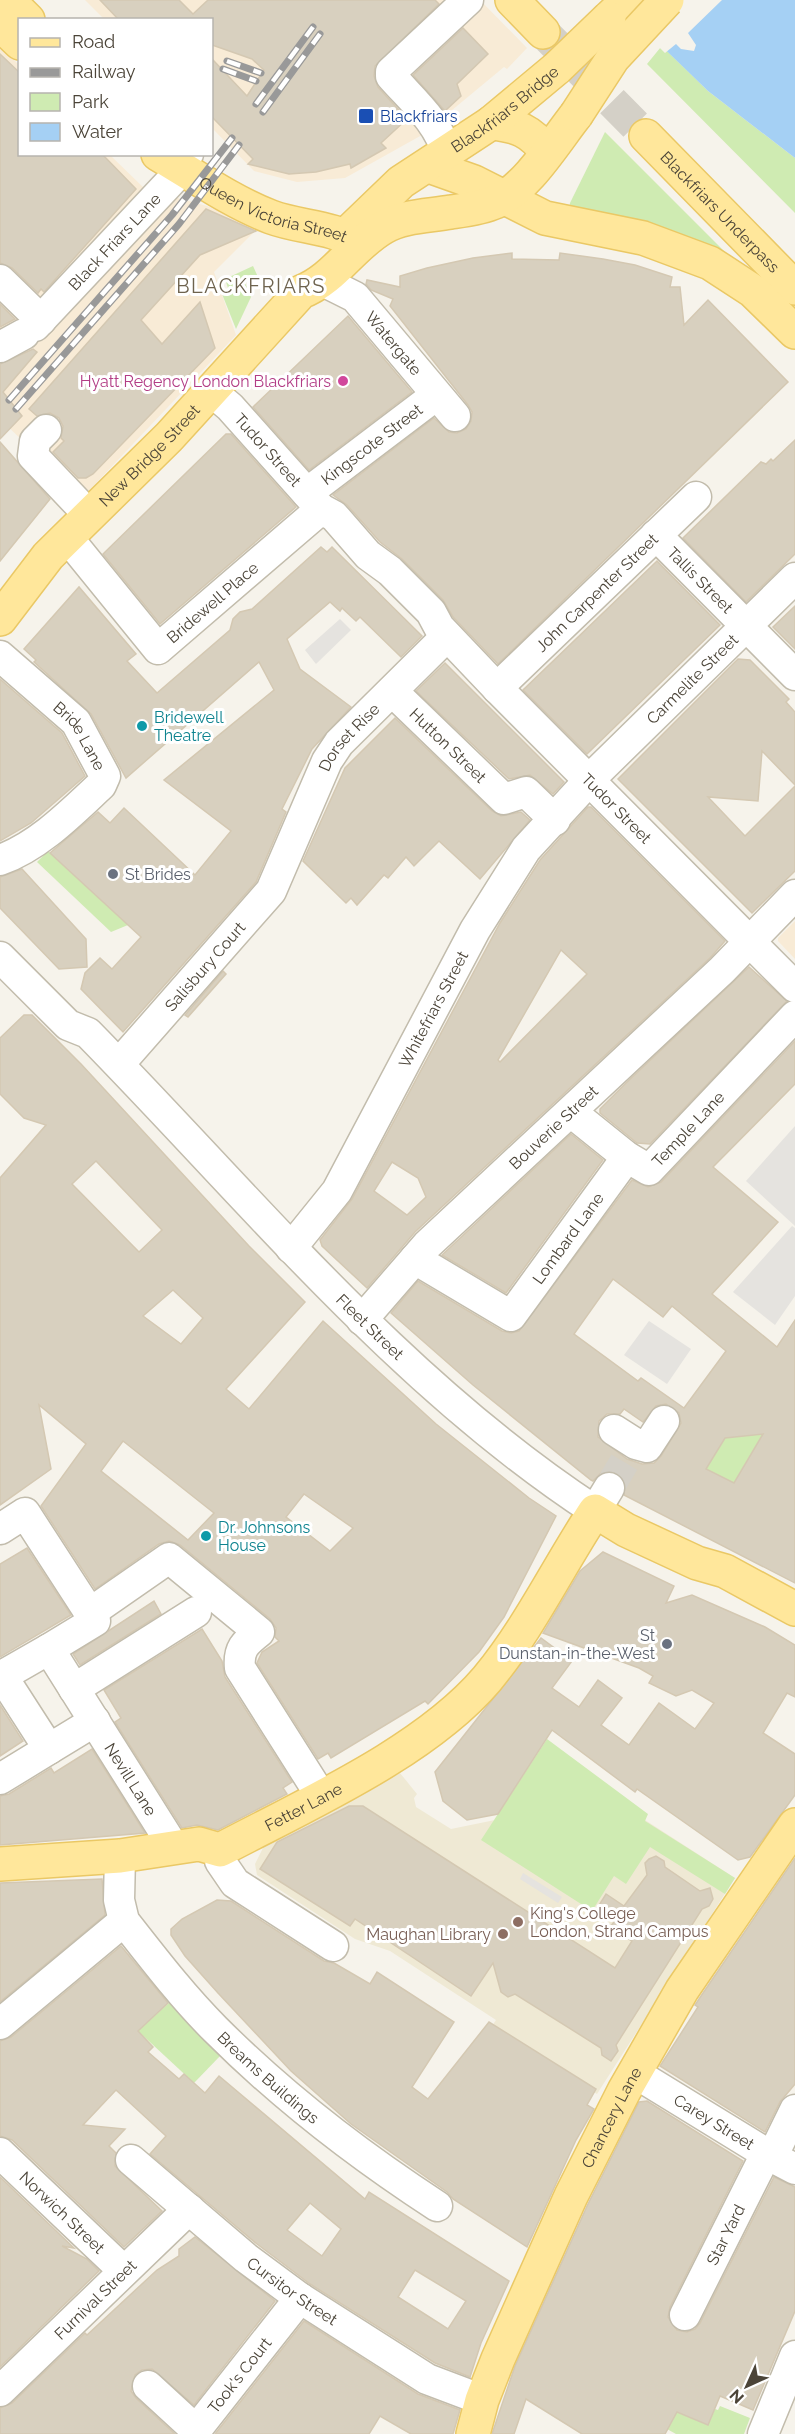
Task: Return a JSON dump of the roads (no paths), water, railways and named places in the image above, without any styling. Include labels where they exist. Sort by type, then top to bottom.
[{"type":"main road","points":[[8,0],[26,18]]},
{"type":"main road","points":[[46,0],[46,18]]},
{"type":"main road","points":[[512,0],[543,32]]},
{"type":"main road","name":"Blackfriars Bridge","points":[[401,182],[438,160],[491,123],[541,83],[628,0]]},
{"type":"main road","points":[[367,231],[486,205],[503,198],[524,180],[576,114],[613,58],[667,0]]},
{"type":"main road","points":[[0,24],[18,41]]},
{"type":"main road","points":[[491,123],[525,129],[539,141],[546,152]]},
{"type":"main road","name":"Blackfriars Underpass","points":[[646,136],[795,288]]},
{"type":"main road","name":"Queen Victoria Street","points":[[182,158],[264,194],[334,211],[367,231]]},
{"type":"main road","points":[[438,160],[503,198],[545,218],[643,238],[710,263],[753,291],[795,332]]},
{"type":"main road","name":"New Bridge Street","points":[[0,619],[48,556],[169,437],[312,286],[307,268],[367,231],[401,182]]},
{"type":"main road","name":"Fleet Street","points":[[602,1500],[626,1530],[697,1563],[725,1571],[795,1609]]},
{"type":"main road","name":"Fetter Lane","points":[[220,1850],[414,1743],[484,1682],[534,1614],[560,1565],[602,1500]]},
{"type":"main road","name":"Fleet Street","points":[[697,1563],[710,1581],[795,1628]]},
{"type":"main road","name":"Chancery Lane","points":[[473,2434],[482,2400],[539,2265],[612,2113],[682,1990],[795,1824]]},
{"type":"main road","points":[[0,1864],[120,1856],[199,1844],[220,1850]]},
{"type":"street","points":[[438,160],[443,139],[435,125],[391,76],[391,72],[473,5]]},
{"type":"street","name":"Black Friars Lane","points":[[25,332],[182,158]]},
{"type":"street","points":[[0,280],[25,332]]},
{"type":"street","name":"Watergate","points":[[312,286],[355,297],[445,406]]},
{"type":"street","name":"Tudor Street","points":[[211,391],[254,433],[317,504],[325,523],[346,546],[422,622],[443,632],[751,940],[795,987]]},
{"type":"street","name":"Kingscote Street","points":[[317,504],[445,406]]},
{"type":"street","points":[[46,430],[32,449],[35,461],[78,526]]},
{"type":"street","name":"John Carpenter Street","points":[[497,688],[696,497]]},
{"type":"street","name":"Bridewell Place","points":[[78,526],[158,649],[317,504]]},
{"type":"street","name":"Tallis Street","points":[[656,535],[747,624],[795,675]]},
{"type":"street","name":"Carmelite Street","points":[[591,781],[596,773],[795,578]]},
{"type":"street","name":"Dorset Rise","points":[[283,863],[327,761],[339,743],[392,691],[443,632]]},
{"type":"street","name":"Bride Lane","points":[[0,656],[76,722],[105,776],[101,785],[57,825],[15,854],[0,860]]},
{"type":"street","name":"Hutton Street","points":[[392,691],[504,799],[526,792],[555,820]]},
{"type":"street","name":"Whitefriars Street","points":[[291,1248],[337,1191],[489,906],[526,849],[591,781]]},
{"type":"street","name":"Salisbury Court","points":[[119,1064],[252,915],[271,891],[283,863]]},
{"type":"street","name":"Bouverie Street","points":[[362,1320],[415,1259],[524,1153],[571,1112],[751,940],[795,895]]},
{"type":"street","name":"Fleet Street","points":[[0,936],[28,957],[80,1012],[88,1033]]},
{"type":"street","name":"Fleet Street","points":[[0,957],[68,1025],[88,1033],[362,1320],[471,1419],[602,1500]]},
{"type":"street","name":"Temple Lane","points":[[571,1112],[644,1169],[652,1168],[795,1016]]},
{"type":"street","name":"Lombard Lane","points":[[415,1259],[512,1316],[627,1156]]},
{"type":"street","points":[[626,1443],[647,1447],[664,1421]]},
{"type":"street","points":[[0,1529],[25,1513],[95,1621],[1,1675],[49,1749]]},
{"type":"street","points":[[87,1608],[97,1608],[170,1558],[259,1632],[245,1642],[238,1653],[240,1668],[321,1796]]},
{"type":"street","points":[[74,1689],[196,1612]]},
{"type":"street","name":"Nevill Lane","points":[[48,1649],[168,1838]]},
{"type":"street","points":[[0,1779],[95,1721]]},
{"type":"street","points":[[220,1850],[220,1861],[235,1883],[333,1946]]},
{"type":"street","points":[[0,2024],[124,1921],[119,1899],[120,1856]]},
{"type":"street","name":"Breams Buildings","points":[[124,1921],[214,2028],[262,2074],[379,2169],[437,2206]]},
{"type":"street","name":"Carey Street","points":[[635,2073],[777,2160]]},
{"type":"street","name":"Star Yard","points":[[685,2315],[777,2160],[795,2110]]},
{"type":"street","name":"Norwich Street","points":[[0,2153],[124,2271]]},
{"type":"street","name":"Cursitor Street","points":[[131,2160],[246,2258],[300,2298],[427,2379],[472,2396]]},
{"type":"street","name":"Furnival Street","points":[[0,2391],[189,2209]]},
{"type":"street","name":"Took's Court","points":[[148,2386],[196,2430],[300,2298]]},
{"type":"street","points":[[763,2434],[795,2356]]},
{"type":"water","points":[[614,0],[795,0],[795,158],[708,91]]},
{"type":"tunnel","points":[[543,32],[646,136]]},
{"type":"tunnel","points":[[609,1488],[628,1456]]},
{"type":"railway","points":[[256,104],[313,27]]},
{"type":"railway","points":[[263,112],[320,34]]},
{"type":"railway","points":[[227,61],[261,73]]},
{"type":"railway","points":[[223,69],[256,81]]},
{"type":"railway","points":[[9,400],[172,215],[232,138]]},
{"type":"railway","points":[[16,409],[179,224],[239,145]]},
{"type":"place","name":"Blackfriars","points":[[366,116]]},
{"type":"place","name":"Hyatt Regency London Blackfriars","points":[[343,381]]},
{"type":"place","name":"Bridewell Theatre","points":[[142,726]]},
{"type":"place","name":"St Brides","points":[[113,874]]},
{"type":"place","name":"Dr. Johnsons House","points":[[206,1536]]},
{"type":"place","name":"St Dunstan-in-the-West","points":[[667,1644]]},
{"type":"place","name":"King's College London, Strand Campus","points":[[518,1922]]},
{"type":"place","name":"Maughan Library","points":[[503,1934]]},
{"type":"district","name":"BLACKFRIARS","points":[[251,286]]}]
